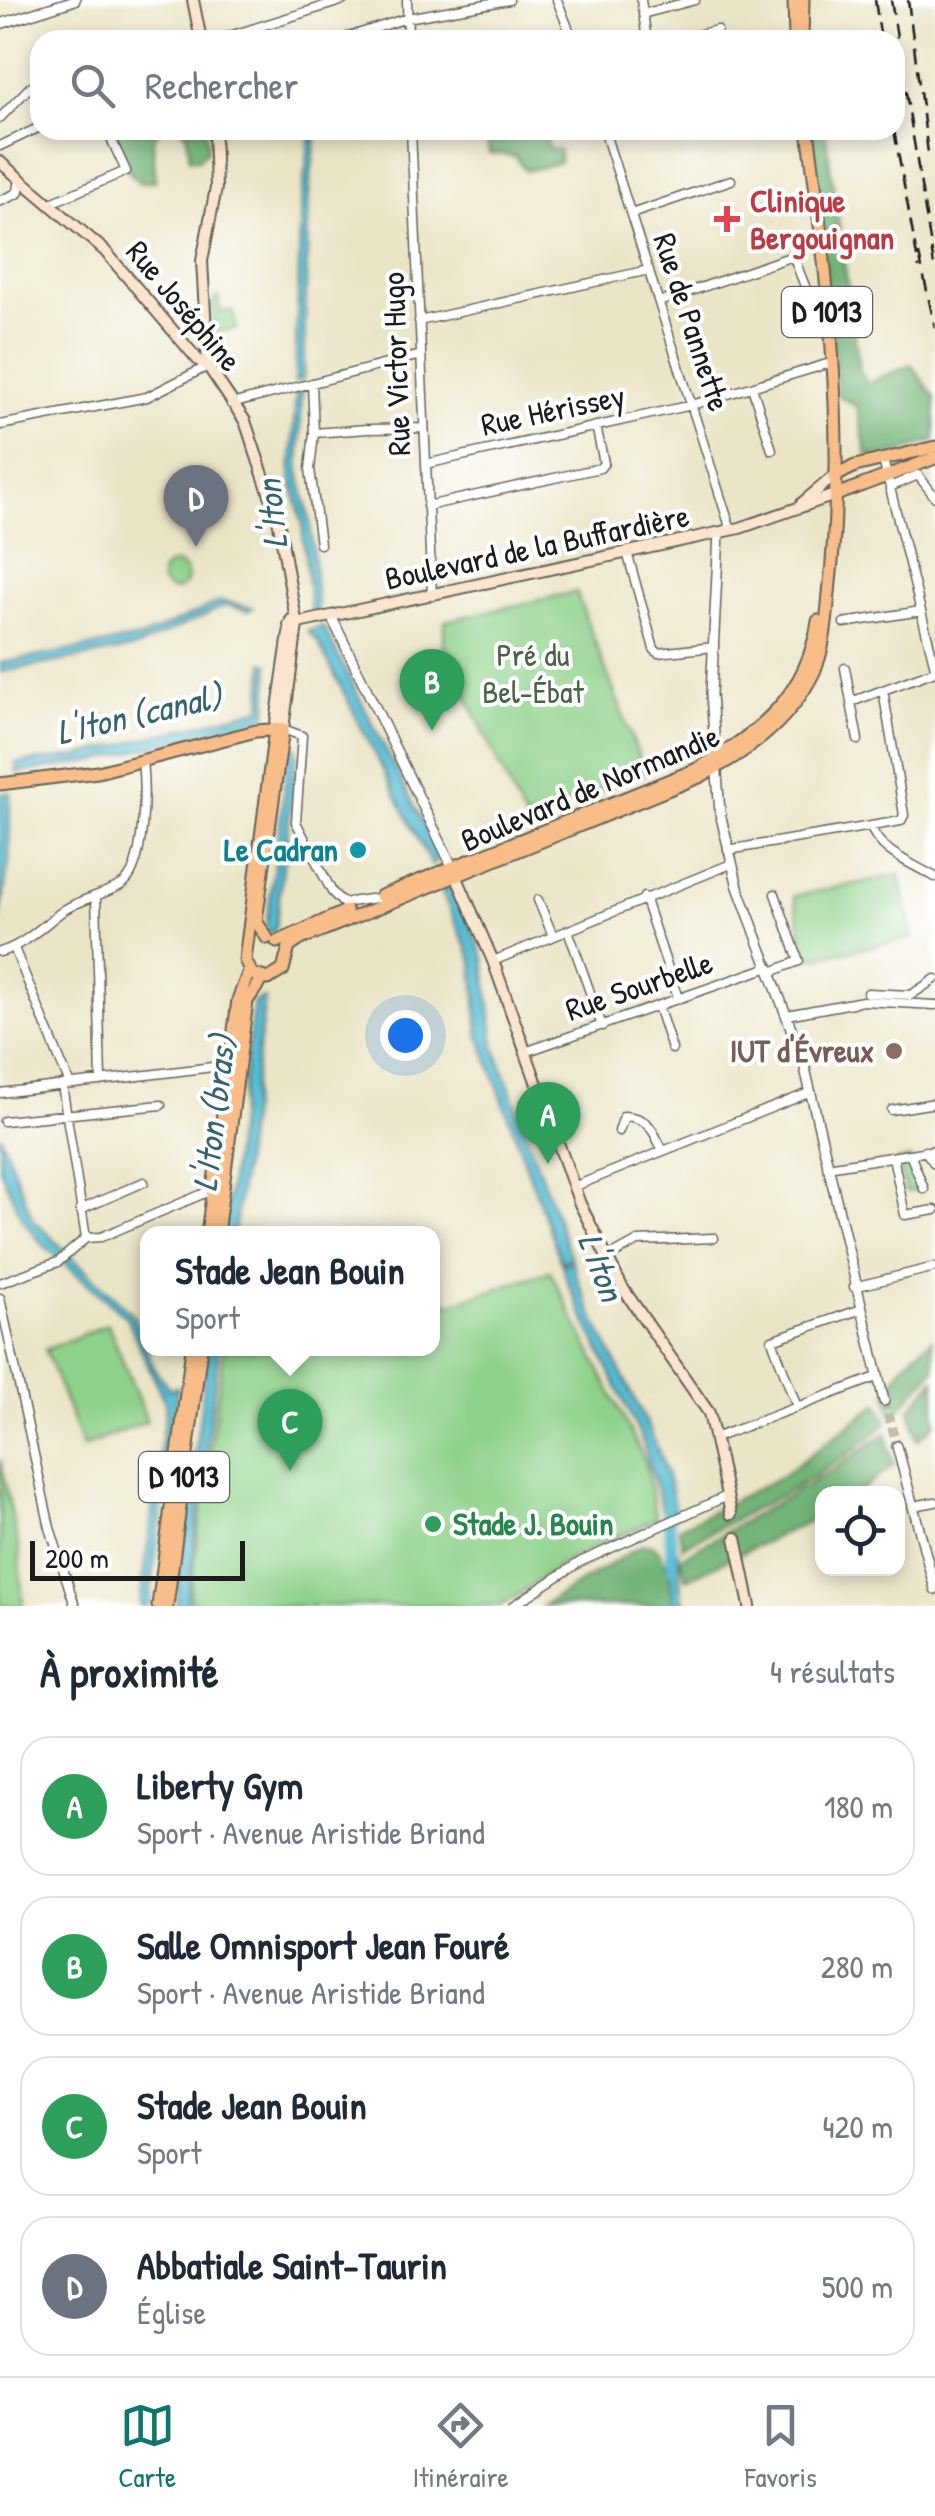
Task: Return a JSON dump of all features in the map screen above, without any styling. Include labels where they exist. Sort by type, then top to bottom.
[{"type":"main road","points":[[193,0],[199,30]]},
{"type":"main road","points":[[794,0],[797,30]]},
{"type":"main road","points":[[799,30],[803,0]]},
{"type":"main road","points":[[208,366],[202,261],[216,188],[214,140]]},
{"type":"main road","name":"D 1013","points":[[807,140],[839,493]]},
{"type":"main road","name":"D 1013","points":[[807,140],[838,448],[836,476]]},
{"type":"main road","name":"Rue Joséphine","points":[[0,162],[105,251],[208,366],[245,420],[274,499],[294,610],[293,625]]},
{"type":"main road","points":[[190,350],[201,348],[204,342]]},
{"type":"main road","points":[[836,476],[935,447]]},
{"type":"main road","points":[[838,448],[876,462]]},
{"type":"main road","points":[[839,493],[888,481],[935,458]]},
{"type":"main road","name":"Boulevard de la Buffardière","points":[[794,510],[836,476]]},
{"type":"main road","name":"Boulevard de la Buffardière","points":[[293,625],[732,530],[839,493]]},
{"type":"main road","name":"Boulevard de Normandie","points":[[286,961],[290,947],[302,939],[717,762],[768,722],[798,684],[816,633],[839,493]]},
{"type":"main road","points":[[208,1226],[238,1000],[249,970],[247,950],[293,625]]},
{"type":"main road","points":[[4,784],[98,772],[279,729]]},
{"type":"main road","points":[[218,1226],[248,1001],[262,979],[279,974],[286,961],[256,921],[279,729]]},
{"type":"main road","points":[[454,871],[493,961],[573,1187],[606,1258],[704,1404],[717,1437],[731,1514]]},
{"type":"main road","name":"Boulevard de Normandie","points":[[272,940],[454,871]]},
{"type":"main road","points":[[247,950],[272,940]]},
{"type":"main road","points":[[249,970],[262,979]]},
{"type":"main road","name":"D 1013","points":[[158,1606],[191,1356]]},
{"type":"main road","name":"D 1013","points":[[167,1606],[200,1356]]},
{"type":"main road","points":[[736,1538],[750,1606]]},
{"type":"street","points":[[0,24],[75,0]]},
{"type":"street","points":[[248,30],[323,3],[344,0]]},
{"type":"street","points":[[406,0],[408,30]]},
{"type":"street","points":[[370,30],[407,18],[509,0]]},
{"type":"street","points":[[557,0],[569,30]]},
{"type":"street","points":[[641,0],[649,30]]},
{"type":"street","points":[[646,13],[695,0]]},
{"type":"street","points":[[0,118],[30,87]]},
{"type":"street","points":[[0,146],[30,131]]},
{"type":"street","points":[[51,203],[126,171],[111,140]]},
{"type":"street","name":"Rue Victor Hugo","points":[[412,140],[432,596]]},
{"type":"street","name":"Rue de Pannette","points":[[607,140],[732,530]]},
{"type":"street","points":[[631,214],[731,180]]},
{"type":"street","points":[[0,201],[18,193],[20,182]]},
{"type":"street","points":[[659,302],[793,256],[809,296]]},
{"type":"street","points":[[419,321],[649,270]]},
{"type":"street","points":[[232,404],[421,355]]},
{"type":"street","name":"Rue Hérissey","points":[[426,464],[692,405],[827,364]]},
{"type":"street","points":[[0,424],[147,397],[208,366]]},
{"type":"street","points":[[303,385],[314,433],[310,469],[320,544]]},
{"type":"street","points":[[752,387],[772,450]]},
{"type":"street","points":[[428,506],[600,468],[604,463],[596,426]]},
{"type":"street","points":[[314,433],[424,428]]},
{"type":"street","points":[[852,702],[935,669],[888,481],[876,462]]},
{"type":"street","points":[[888,481],[918,475],[935,498]]},
{"type":"street","points":[[719,533],[710,694],[720,812],[731,864],[811,1092],[859,1310],[884,1401]]},
{"type":"street","points":[[627,552],[658,653],[714,647]]},
{"type":"street","points":[[844,623],[921,611]]},
{"type":"street","points":[[338,629],[346,615]]},
{"type":"street","points":[[323,620],[338,629],[454,871]]},
{"type":"street","points":[[845,668],[858,740]]},
{"type":"street","points":[[728,850],[901,821],[904,815],[883,690]]},
{"type":"street","points":[[279,729],[298,732],[304,745],[295,814],[336,898],[343,902],[377,898]]},
{"type":"street","points":[[0,952],[14,948],[68,907],[125,884],[136,867],[142,760]]},
{"type":"street","points":[[871,826],[884,844],[935,878]]},
{"type":"street","points":[[493,961],[731,864]]},
{"type":"street","points":[[770,969],[799,961],[775,894]]},
{"type":"street","points":[[96,896],[101,1081]]},
{"type":"street","points":[[644,897],[678,998]]},
{"type":"street","points":[[538,900],[553,936]]},
{"type":"street","points":[[568,930],[602,1026]]},
{"type":"street","points":[[14,948],[66,1084],[66,1115],[86,1238]]},
{"type":"street","name":"Rue Sourbelle","points":[[525,1052],[770,969]]},
{"type":"street","points":[[868,992],[911,995],[935,979]]},
{"type":"street","points":[[787,1015],[863,1001],[935,1005]]},
{"type":"street","points":[[658,1006],[672,1048]]},
{"type":"street","points":[[0,1093],[229,1066]]},
{"type":"street","points":[[573,1187],[811,1092]]},
{"type":"street","points":[[892,1110],[935,1104]]},
{"type":"street","points":[[4,1122],[161,1105]]},
{"type":"street","points":[[619,1130],[624,1116],[650,1122],[662,1151]]},
{"type":"street","points":[[826,1167],[930,1150],[935,1164]]},
{"type":"street","points":[[910,1154],[924,1189]]},
{"type":"street","points":[[892,1156],[905,1215],[935,1210]]},
{"type":"street","points":[[80,1210],[144,1182]]},
{"type":"street","points":[[0,1283],[58,1262],[86,1238],[101,1236],[213,1190]]},
{"type":"street","points":[[606,1258],[638,1242],[714,1238]]},
{"type":"street","points":[[854,1287],[935,1267]]},
{"type":"street","points":[[0,1298],[50,1528],[75,1606]]},
{"type":"street","points":[[797,1407],[772,1340],[859,1310]]},
{"type":"street","points":[[717,1437],[877,1377]]},
{"type":"street","points":[[897,1446],[935,1589]]},
{"type":"street","points":[[513,1606],[580,1562],[728,1496]]},
{"type":"street","points":[[913,1506],[935,1502]]},
{"type":"green space","points":[[116,140],[154,140],[155,181],[140,183],[130,173]]},
{"type":"green space","points":[[187,140],[207,140],[208,150],[199,159],[190,159]]},
{"type":"green space","points":[[487,140],[546,140],[548,149],[559,150],[560,162],[526,171],[515,156],[489,153]]},
{"type":"green space","points":[[813,140],[826,140],[860,372],[868,383],[911,364],[935,398],[935,440],[898,453],[867,456],[857,407],[838,395]]},
{"type":"green space","points":[[218,297],[220,312],[233,311],[236,329],[213,332],[212,302]]},
{"type":"green space","points":[[174,564],[183,568],[187,577],[183,586],[174,590],[165,586],[161,577],[165,568]]},
{"type":"green space","name":"Pré du Bel-Ébat","points":[[576,592],[645,773],[525,820],[443,646],[445,621]]},
{"type":"green space","points":[[900,875],[913,938],[807,959],[794,896]]},
{"type":"green space","points":[[910,1158],[922,1189],[906,1192],[897,1161]]},
{"type":"green space","points":[[550,1271],[646,1463],[656,1519],[573,1557],[501,1606],[214,1606],[189,1601],[223,1356],[440,1356],[440,1287],[446,1305]]},
{"type":"green space","points":[[108,1324],[147,1421],[83,1447],[45,1350]]},
{"type":"green space","points":[[932,1339],[935,1369],[892,1417],[887,1392],[905,1363]]},
{"type":"green space","points":[[935,1379],[935,1425],[918,1440],[910,1410]]},
{"type":"green space","points":[[878,1403],[887,1422],[841,1459],[682,1547],[679,1528],[784,1475]]},
{"type":"green space","points":[[886,1433],[894,1465],[867,1486],[815,1486],[815,1518],[686,1579],[680,1558],[830,1472]]},
{"type":"green space","points":[[0,1459],[19,1550],[23,1606],[0,1606]]},
{"type":"green space","points":[[650,1544],[659,1551],[686,1606],[542,1606],[642,1545]]},
{"type":"water","points":[[310,140],[316,140],[309,192],[303,380],[295,382],[301,203]]},
{"type":"water","points":[[302,391],[299,472],[310,522],[317,602],[317,612],[311,613],[302,523],[291,476],[296,392]]},
{"type":"water","points":[[221,601],[253,608],[248,611],[226,605],[135,648],[0,672],[0,663],[141,638]]},
{"type":"water","points":[[323,626],[435,847],[437,861],[432,866],[318,642],[308,631]]},
{"type":"water","points":[[264,663],[269,663],[267,715],[261,718],[96,761],[17,773],[16,763],[80,756],[262,708]]},
{"type":"water","points":[[286,747],[296,747],[297,757],[275,930],[271,933],[266,928],[288,760]]},
{"type":"water","points":[[10,792],[9,861],[0,921],[1,794]]},
{"type":"water","points":[[447,885],[457,892],[484,958],[495,1047],[571,1258],[561,1262],[479,1034],[473,961],[439,886]]},
{"type":"water","points":[[265,998],[235,1226],[224,1226],[254,1002]]},
{"type":"water","points":[[0,1134],[33,1220],[133,1315],[140,1333],[140,1347],[127,1318],[41,1243],[22,1218],[0,1169]]},
{"type":"water","points":[[572,1261],[597,1325],[657,1447],[675,1511],[664,1516],[643,1442],[570,1288],[562,1265]]},
{"type":"water","points":[[144,1356],[149,1356],[169,1389],[178,1387],[149,1606],[140,1606],[166,1405]]},
{"type":"water","points":[[207,1356],[218,1356],[190,1578],[185,1606],[176,1606]]},
{"type":"water","points":[[678,1551],[682,1606],[674,1606],[667,1555]]},
{"type":"waterway","name":"L'Iton","points":[[667,1499],[673,1569]]},
{"type":"tunnel","points":[[884,1401],[897,1446]]},
{"type":"railway","points":[[875,0],[880,30]]},
{"type":"railway","points":[[891,0],[896,30]]},
{"type":"railway","points":[[908,0],[928,153]]},
{"type":"railway","points":[[905,87],[935,272]]},
{"type":"railway","points":[[896,140],[919,268]]},
{"type":"railway","points":[[919,254],[935,328]]},
{"type":"place","name":"Clinique Bergouignan","points":[[727,219]]},
{"type":"place","name":"Abbatiale Saint-Taurin","points":[[196,547]]},
{"type":"place","name":"Salle Omnisport Jean Fouré","points":[[432,731]]},
{"type":"place","name":"Le Cadran","points":[[358,850]]},
{"type":"place","name":"IUT d'Évreux","points":[[894,1051]]},
{"type":"place","name":"Liberty Gym","points":[[548,1164]]},
{"type":"place","name":"Stade Jean Bouin","points":[[290,1471]]},
{"type":"place","name":"Stade J. Bouin","points":[[433,1524]]},
{"type":"water label","name":"L'Iton (canal)","points":[[139,714]]},
{"type":"water label","name":"L'Iton (bras)","points":[[214,1113]]}]
